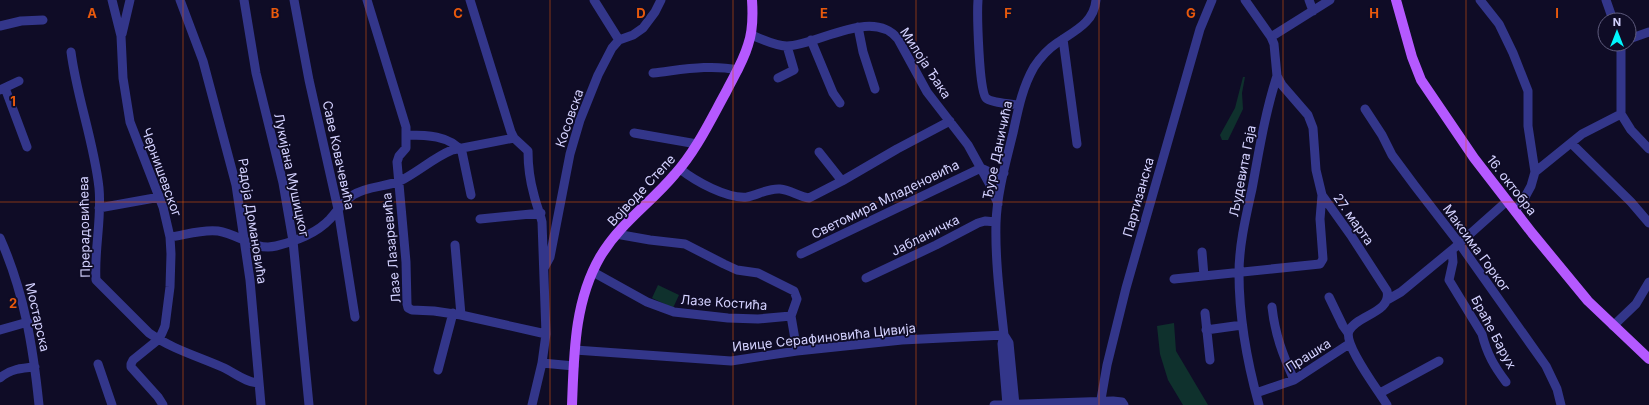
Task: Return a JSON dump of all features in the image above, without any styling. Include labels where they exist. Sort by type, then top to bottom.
[{"type":"main road","name":"Војводе Степе","points":[[572,405],[575,350],[580,311],[593,272],[600,258],[616,234],[626,222],[680,169],[696,144],[738,70],[746,51],[751,36],[752,0]]},
{"type":"main road","name":"16. октобра","points":[[1396,0],[1412,57],[1421,80],[1474,158],[1577,288],[1613,326],[1649,359]]},
{"type":"street","name":"Чернишевског","points":[[112,0],[121,36],[122,78],[130,122],[160,197],[170,237],[172,271],[165,326],[159,339]]},
{"type":"street","name":"Чернишевског","points":[[121,36],[130,0]]},
{"type":"street","name":"Радоја Домановића","points":[[180,0],[203,61],[236,185],[250,280],[261,405]]},
{"type":"street","name":"Лукијана Мушицког","points":[[244,0],[256,73],[283,183],[293,241],[309,405]]},
{"type":"street","name":"Саве Ковачевића","points":[[294,0],[309,80],[338,209],[355,317]]},
{"type":"street","points":[[367,0],[403,115],[407,135],[437,137],[459,148],[462,152],[471,195]]},
{"type":"street","points":[[170,237],[216,231],[223,232],[244,242],[266,247],[293,241],[313,233],[330,219],[345,201],[359,192],[398,182],[418,171],[444,153],[459,148],[514,138],[470,0]]},
{"type":"street","points":[[594,0],[619,40],[633,35],[643,28],[652,16],[660,0]]},
{"type":"street","points":[[978,0],[980,64],[984,95],[988,100],[1019,105]]},
{"type":"street","name":"Ђуре Даничића","points":[[1011,405],[1009,343],[1004,335],[998,270],[996,222],[1004,173],[1019,105],[1026,82],[1038,62],[1050,48],[1083,25],[1090,18],[1094,10],[1096,0]]},
{"type":"street","name":"Партизанска","points":[[1100,403],[1126,288],[1200,30],[1212,0]]},
{"type":"street","points":[[1245,0],[1271,37],[1274,44],[1276,76]]},
{"type":"street","points":[[1309,0],[1313,11]]},
{"type":"street","points":[[1271,37],[1330,0]]},
{"type":"street","points":[[1480,0],[1499,24],[1527,87],[1528,126],[1535,172],[1526,197],[1515,211]]},
{"type":"street","points":[[1606,0],[1610,12]]},
{"type":"street","points":[[0,26],[21,21],[44,20]]},
{"type":"street","points":[[858,27],[863,52],[875,89]]},
{"type":"street","name":"Милоја Ђака","points":[[751,36],[787,46],[858,27],[881,28],[890,31],[895,35],[927,92],[965,140],[990,185],[998,205]]},
{"type":"street","points":[[1637,36],[1649,32]]},
{"type":"street","points":[[1063,39],[1078,144]]},
{"type":"street","name":"Косовска","points":[[543,268],[550,257],[562,188],[580,120],[602,65],[612,48],[619,40]]},
{"type":"street","points":[[811,40],[833,93],[840,103]]},
{"type":"street","points":[[778,78],[794,70],[787,46]]},
{"type":"street","name":"Прерадовићева","points":[[71,52],[74,78],[97,177],[99,208],[96,280],[149,333],[190,355],[222,367],[252,382],[259,383]]},
{"type":"street","points":[[1621,52],[1621,114],[1631,130],[1649,149]]},
{"type":"street","points":[[653,74],[718,67],[738,70]]},
{"type":"street","name":"27. марта","points":[[1276,76],[1310,120],[1313,134],[1316,170],[1322,195],[1352,237],[1387,291],[1387,300]]},
{"type":"street","name":"Људевита Гаја","points":[[1259,405],[1247,359],[1242,325],[1239,272],[1245,221],[1258,152],[1276,76]]},
{"type":"street","points":[[19,81],[3,89],[27,147]]},
{"type":"street","name":"Максима Горког","points":[[1365,110],[1382,134],[1392,155],[1459,243],[1548,370],[1560,395],[1561,405]]},
{"type":"street","points":[[1535,172],[1591,128],[1621,114]]},
{"type":"street","points":[[680,169],[712,188],[740,197],[746,197],[768,190],[780,189],[809,198],[842,181],[897,148],[950,121]]},
{"type":"street","points":[[634,134],[696,144]]},
{"type":"street","name":"Лазе Лазаревића","points":[[407,135],[406,148],[397,159],[406,262],[408,308],[412,310],[457,314]]},
{"type":"street","name":"Косовска","points":[[514,138],[528,151],[534,195],[541,213],[546,334],[542,363],[532,405]]},
{"type":"street","points":[[1571,143],[1631,202],[1649,223]]},
{"type":"street","points":[[819,152],[842,181]]},
{"type":"street","points":[[981,168],[992,173],[1004,173]]},
{"type":"street","name":"Светомира Младеновића","points":[[801,254],[981,168]]},
{"type":"street","points":[[1174,279],[1320,264],[1323,259],[1320,219],[1322,195]]},
{"type":"street","points":[[99,208],[160,197]]},
{"type":"street","points":[[1348,333],[1352,327],[1387,300],[1401,292],[1452,250],[1507,201]]},
{"type":"street","points":[[480,219],[541,213]]},
{"type":"street","name":"Јабланичка","points":[[866,278],[936,245],[978,223],[985,221],[996,222]]},
{"type":"street","points":[[616,234],[685,244],[737,270],[758,273],[794,291],[797,299],[791,316],[797,351]]},
{"type":"street","name":"Мостарска","points":[[0,238],[10,260],[28,322],[39,405]]},
{"type":"street","points":[[438,370],[457,314],[455,245]]},
{"type":"street","name":"Браће Барух","points":[[1452,250],[1453,262],[1449,280],[1482,334],[1484,344],[1493,363],[1506,382]]},
{"type":"street","points":[[1202,252],[1204,276]]},
{"type":"street","name":"Лазе Костића","points":[[593,272],[648,302],[674,312],[728,318],[758,319],[791,316]]},
{"type":"street","points":[[1613,326],[1636,304],[1649,282]]},
{"type":"street","points":[[1329,297],[1348,333],[1349,344],[1387,405]]},
{"type":"street","points":[[1272,307],[1274,326],[1279,346],[1294,380]]},
{"type":"street","points":[[1205,313],[1210,360]]},
{"type":"street","points":[[457,314],[546,334]]},
{"type":"street","points":[[0,330],[28,322]]},
{"type":"street","points":[[1206,330],[1242,325]]},
{"type":"street","name":"Ивице Серафиновића Цивија","points":[[575,350],[731,361],[797,351],[902,340],[1004,335]]},
{"type":"street","points":[[159,339],[133,360],[131,367],[158,397],[163,405]]},
{"type":"street","name":"Прашка","points":[[1256,393],[1294,380],[1349,344]]},
{"type":"street","points":[[1380,393],[1439,361]]},
{"type":"street","points":[[542,363],[574,366]]},
{"type":"street","points":[[98,364],[112,405]]},
{"type":"street","points":[[0,378],[9,371],[20,368],[35,367]]},
{"type":"street","points":[[994,405],[1100,403],[1119,401],[1124,405]]},
{"type":"green space","points":[[1243,77],[1245,77],[1242,93],[1243,109],[1228,140],[1222,140],[1220,135],[1235,108]]},
{"type":"green space","points":[[658,285],[679,295],[673,308],[652,298]]},
{"type":"green space","points":[[1174,323],[1176,351],[1208,405],[1183,405],[1168,380],[1160,354],[1157,326]]}]
